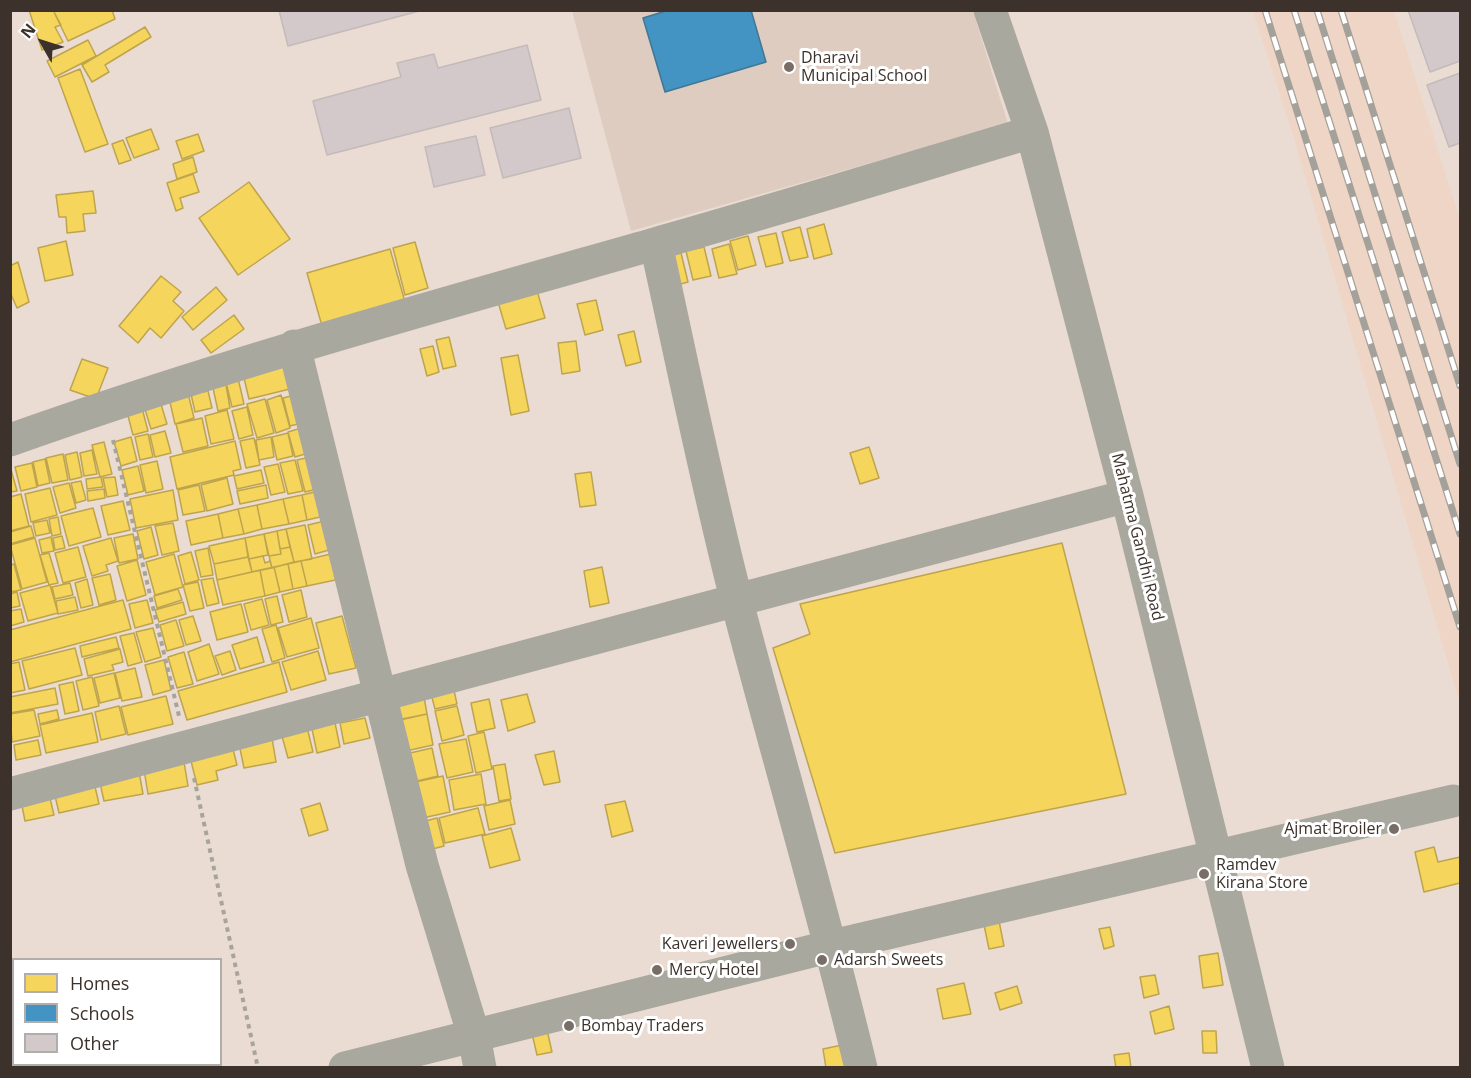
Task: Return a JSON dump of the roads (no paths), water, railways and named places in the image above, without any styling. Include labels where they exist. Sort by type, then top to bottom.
[{"type":"street","name":"Mahatma Gandhi Road","points":[[990,10],[1032,132],[1127,496],[1268,1068]]},
{"type":"street","points":[[10,440],[105,406],[294,346],[656,244],[1032,132]]},
{"type":"street","points":[[656,244],[708,485],[736,599],[832,946],[861,1068]]},
{"type":"street","points":[[294,346],[422,865],[474,1036],[480,1068]]},
{"type":"street","points":[[10,794],[1127,496]]},
{"type":"street","points":[[345,1068],[832,946],[1453,801]]},
{"type":"railway","points":[[1265,10],[1460,627]]},
{"type":"railway","points":[[1294,10],[1460,534]]},
{"type":"railway","points":[[1317,10],[1460,464]]},
{"type":"railway","points":[[1341,10],[1460,386]]},
{"type":"place","name":"Dharavi Municipal School","points":[[789,67]]},
{"type":"place","name":"Ajmat Broiler","points":[[1394,829]]},
{"type":"place","name":"Ramdev Kirana Store","points":[[1204,874]]},
{"type":"place","name":"Kaveri Jewellers","points":[[790,944]]},
{"type":"place","name":"Adarsh Sweets","points":[[822,960]]},
{"type":"place","name":"Mercy Hotel","points":[[657,970]]},
{"type":"place","name":"Bombay Traders","points":[[569,1026]]}]
